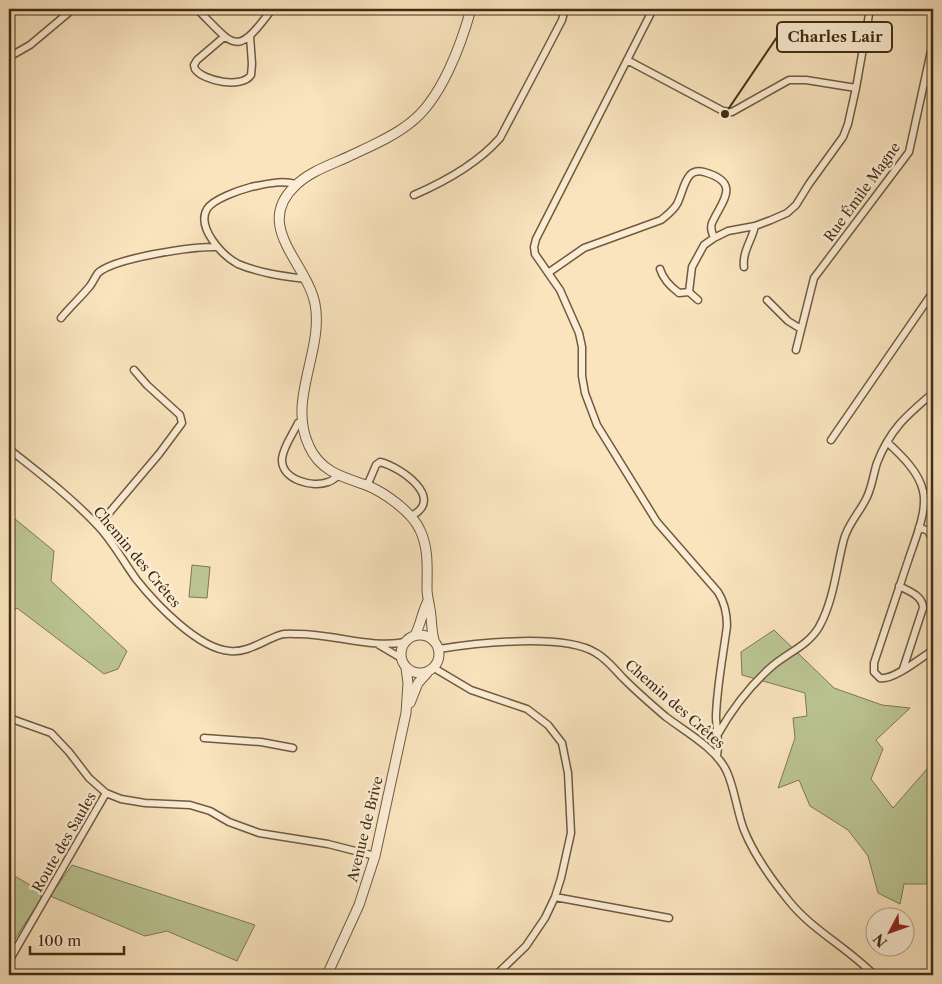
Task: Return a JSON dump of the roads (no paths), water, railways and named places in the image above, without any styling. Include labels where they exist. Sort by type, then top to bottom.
[{"type":"street","points":[[9,57],[30,45],[73,9]]},
{"type":"street","points":[[197,9],[224,37],[236,42],[245,41],[272,9]]},
{"type":"street","points":[[406,713],[418,683],[431,671],[440,656],[431,630],[425,542],[420,528],[398,504],[367,486],[338,476],[324,465],[312,451],[305,436],[301,411],[316,315],[312,293],[283,238],[279,217],[280,206],[296,184],[310,174],[355,154],[392,134],[410,124],[420,114],[436,95],[461,41],[471,9]]},
{"type":"street","points":[[414,195],[435,186],[492,147],[500,138],[549,46],[562,20],[565,9]]},
{"type":"street","points":[[653,9],[536,239],[534,247],[535,254],[560,290],[579,333],[582,347],[582,376],[585,393],[597,425],[657,522],[718,592],[724,602],[727,626],[717,702],[719,744],[717,755]]},
{"type":"street","points":[[689,292],[692,267],[704,245],[728,231],[755,226],[787,212],[803,196],[809,184],[843,137],[856,88],[870,9]]},
{"type":"street","points":[[224,37],[197,60],[194,65],[200,74],[215,80],[230,82],[245,80],[251,75],[250,36]]},
{"type":"street","name":"Rue Émile Magne","points":[[796,350],[814,278],[909,152],[933,42]]},
{"type":"street","points":[[627,60],[723,111],[732,112],[789,80],[806,80],[856,88]]},
{"type":"street","points":[[548,273],[584,248],[661,220],[677,204],[690,175],[695,172],[702,171],[715,176],[724,183],[727,189],[724,203],[712,224],[711,230],[714,238]]},
{"type":"street","points":[[296,184],[287,181],[245,189],[211,204],[206,210],[205,218],[207,228],[217,247],[225,255],[245,266],[305,280]]},
{"type":"street","points":[[744,267],[746,250],[753,236],[755,226]]},
{"type":"street","points":[[61,318],[89,287],[98,273],[111,266],[158,254],[200,247],[217,247]]},
{"type":"street","points":[[660,269],[666,280],[675,290],[679,293],[689,292],[698,300]]},
{"type":"street","points":[[832,440],[933,292]]},
{"type":"street","points":[[768,300],[788,321],[801,329]]},
{"type":"street","points":[[98,526],[159,454],[182,423],[180,415],[147,385],[134,370]]},
{"type":"street","points":[[718,735],[740,703],[771,667],[809,641],[819,628],[830,603],[845,536],[855,515],[866,499],[874,479],[876,464],[899,423],[933,393]]},
{"type":"street","points":[[303,421],[298,423],[282,459],[288,473],[296,480],[318,484],[329,482],[338,476]]},
{"type":"street","points":[[887,442],[910,466],[923,489],[924,497],[919,527],[873,667],[876,675],[884,678],[903,669],[933,650]]},
{"type":"street","name":"Chemin des Crêtes","points":[[9,449],[59,490],[98,526],[136,578],[188,631],[217,649],[232,652],[247,649],[283,634],[324,636],[376,644],[405,642]]},
{"type":"street","points":[[367,486],[376,465],[380,462],[389,464],[413,480],[420,487],[424,497],[423,508],[411,516]]},
{"type":"street","points":[[924,497],[933,495]]},
{"type":"street","points":[[919,527],[928,531],[933,540]]},
{"type":"street","points":[[900,586],[917,596],[923,604],[903,669]]},
{"type":"street","points":[[406,713],[408,683],[406,668],[401,658],[401,649],[405,642],[415,635],[421,625],[424,608],[428,601]]},
{"type":"street","points":[[415,635],[425,635],[434,640]]},
{"type":"street","name":"Chemin des Crêtes","points":[[439,649],[495,643],[550,642],[575,644],[586,648],[605,660],[624,680],[664,715],[717,755],[727,772],[750,846],[789,901],[804,918],[874,975]]},
{"type":"street","name":"Chemin des Crêtes","points":[[376,644],[401,658]]},
{"type":"street","points":[[406,668],[420,674],[431,671],[471,690],[527,709],[548,725],[562,743],[568,773],[571,833],[555,897],[545,918],[526,946],[496,975]]},
{"type":"street","name":"Avenue de Brive","points":[[328,975],[359,905],[375,856],[406,713]]},
{"type":"street","points":[[9,718],[51,733],[69,752],[88,778],[106,793]]},
{"type":"street","points":[[204,738],[261,742],[293,748]]},
{"type":"street","name":"Route des Saules","points":[[9,961],[106,793],[121,799],[145,803],[190,805],[210,811],[229,822],[260,833],[328,844],[375,856]]},
{"type":"street","points":[[555,897],[668,918]]},
{"type":"street","points":[[862,975],[865,966]]},
{"type":"place","name":"Charles Lair","points":[[725,114]]}]
